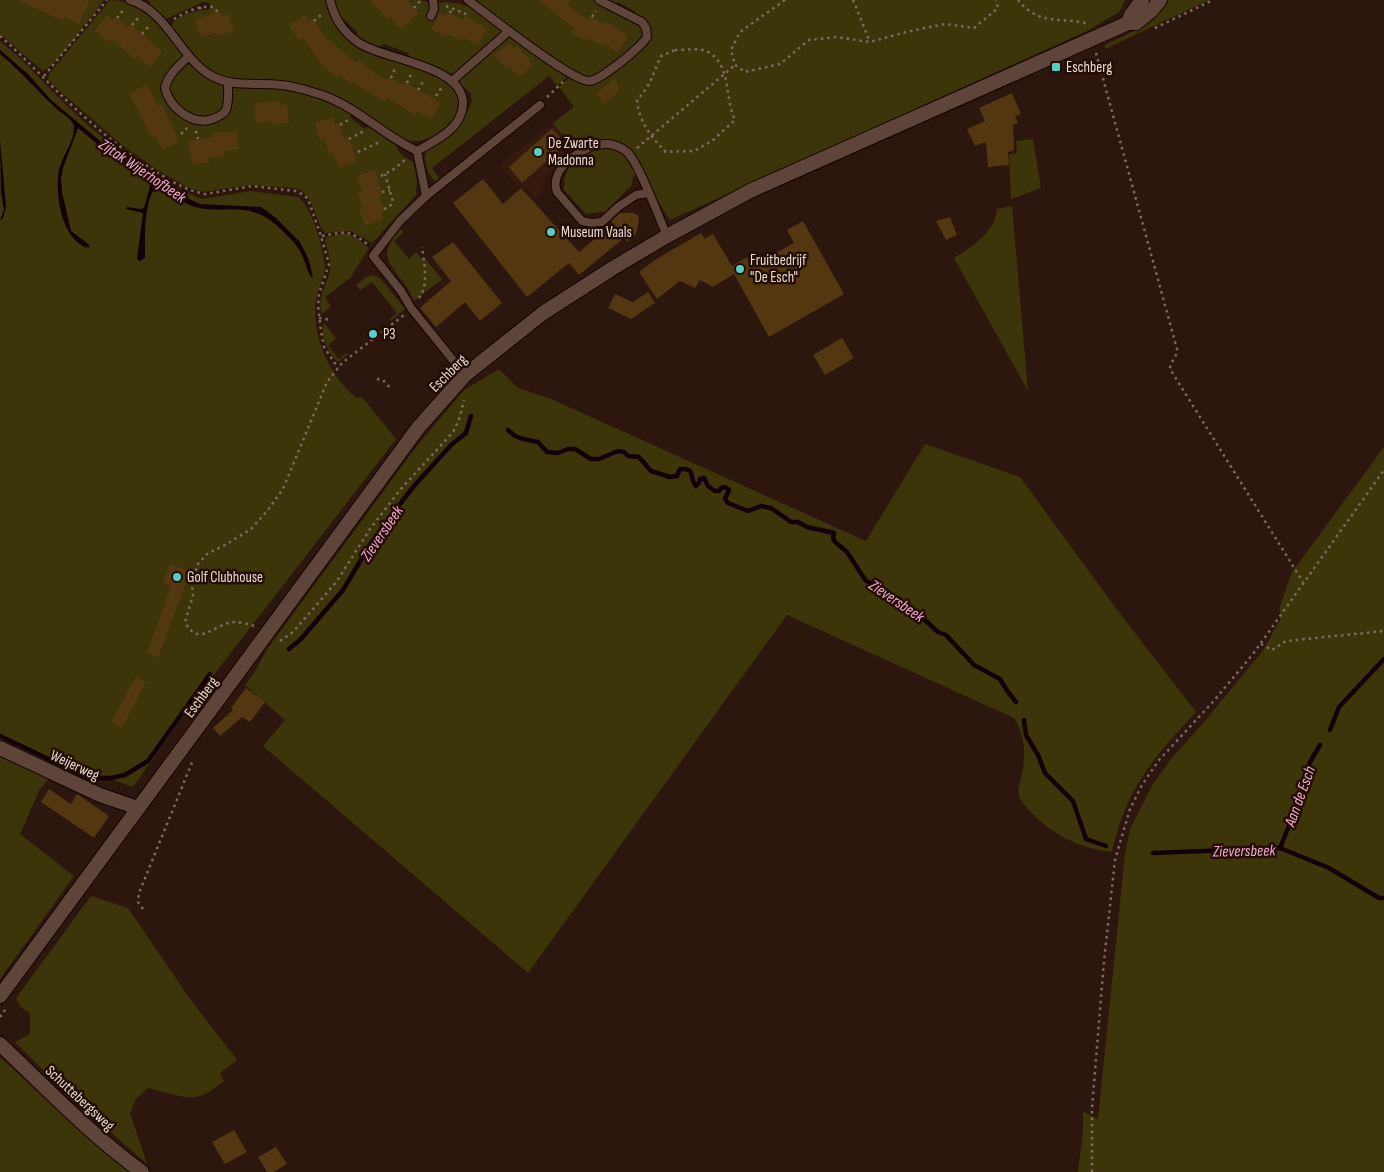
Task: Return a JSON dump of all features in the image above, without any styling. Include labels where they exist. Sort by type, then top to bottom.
[{"type":"street","points":[[1128,23],[1131,15],[1142,0]]},
{"type":"street","name":"Eschberg","points":[[0,996],[418,428],[465,375],[543,314],[613,268],[750,191],[1128,23],[1136,23],[1142,20],[1160,0]]},
{"type":"street","name":"Weijerweg","points":[[0,748],[100,795],[138,808]]},
{"type":"street","name":"Schuttebergsweg","points":[[0,1044],[85,1126],[117,1154],[142,1172]]},
{"type":"lane","points":[[130,0],[140,1],[152,12],[189,56],[210,75],[228,83],[284,85],[324,96],[343,104],[415,150],[426,196]]},
{"type":"lane","points":[[330,0],[338,23],[362,45],[442,74],[458,88],[463,99],[459,120],[446,133],[415,150]]},
{"type":"lane","points":[[468,0],[509,31],[570,73],[584,80],[595,80],[638,48],[647,37],[646,28],[642,22],[599,0]]},
{"type":"lane","points":[[431,16],[433,2]]},
{"type":"lane","points":[[452,81],[509,31]]},
{"type":"lane","points":[[189,56],[173,72],[165,88],[175,104],[191,120],[211,120],[225,112],[228,83]]},
{"type":"lane","points":[[465,375],[411,308],[401,291],[373,256],[400,221],[426,196],[540,105]]},
{"type":"lane","points":[[648,193],[636,195],[618,207],[602,222],[592,223],[582,222],[554,186],[563,166],[576,154],[605,144],[618,146],[629,154],[648,193],[667,236]]},
{"type":"path","points":[[44,76],[107,0]]},
{"type":"path","points":[[414,8],[421,0]]},
{"type":"path","points":[[784,0],[740,32],[731,50],[735,65],[745,72],[780,64],[809,40],[836,37],[870,42],[945,24],[974,28],[998,8],[996,0]]},
{"type":"path","points":[[853,0],[870,42]]},
{"type":"path","points":[[1018,0],[1032,13],[1044,19],[1081,22],[1093,26]]},
{"type":"path","points":[[1152,29],[1213,0]]},
{"type":"path","points":[[433,2],[471,17]]},
{"type":"path","points":[[165,26],[190,10],[200,7],[213,7],[218,12]]},
{"type":"path","points":[[200,7],[201,13]]},
{"type":"path","points":[[450,13],[452,8]]},
{"type":"path","points":[[0,36],[44,76],[61,95],[119,147],[171,181],[206,194],[252,186],[300,192],[308,199],[322,236],[329,264],[319,294],[319,318],[324,347],[338,368]]},
{"type":"path","points":[[675,50],[705,50],[720,61],[724,74],[730,110],[735,120],[712,141],[694,152],[666,152],[651,137],[638,113],[637,100],[646,91],[661,56],[675,50]]},
{"type":"path","points":[[1097,55],[1177,349],[1177,357],[1170,369],[1303,582]]},
{"type":"path","points":[[629,154],[735,65]]},
{"type":"path","points":[[540,105],[570,73]]},
{"type":"path","points":[[349,139],[361,133],[372,123]]},
{"type":"path","points":[[358,152],[384,140],[389,135]]},
{"type":"path","points":[[381,176],[404,161],[415,150]]},
{"type":"path","points":[[384,209],[392,205],[385,174]]},
{"type":"path","points":[[382,192],[390,190]]},
{"type":"path","points":[[322,236],[348,232],[358,236],[376,252]]},
{"type":"path","points":[[270,630],[234,622],[205,635],[196,634],[188,627],[185,622],[193,595],[192,586],[197,565],[207,554],[250,529],[268,510],[283,488],[327,382],[338,368],[411,308],[423,291],[424,262],[422,247]]},
{"type":"path","points":[[319,318],[331,320]]},
{"type":"path","points":[[377,379],[383,380],[390,389]]},
{"type":"path","points":[[277,644],[294,632],[304,620],[336,581],[370,529],[400,490],[453,432],[459,420],[466,394]]},
{"type":"path","points":[[1092,1172],[1092,1108],[1098,1023],[1115,860],[1122,830],[1130,809],[1138,791],[1159,760],[1212,703],[1261,644],[1384,470]]},
{"type":"path","points":[[1261,644],[1272,650],[1286,641],[1384,631]]},
{"type":"path","points":[[143,909],[138,902],[139,893],[194,759],[193,752],[187,743]]},
{"type":"shaded area","points":[[0,0],[104,0],[66,50],[43,71],[0,34]]},
{"type":"shaded area","points":[[110,0],[128,3],[144,12],[158,24],[180,50],[182,58],[164,82],[182,117],[186,120],[199,123],[217,120],[232,89],[235,87],[280,89],[307,95],[351,113],[350,117],[364,129],[370,126],[396,145],[402,155],[413,162],[417,180],[416,195],[372,243],[351,231],[325,233],[321,228],[310,200],[301,190],[250,185],[202,192],[187,187],[156,169],[122,145],[48,79],[49,74]]},
{"type":"shaded area","points":[[149,0],[326,0],[335,25],[353,44],[364,50],[433,75],[447,84],[456,94],[459,106],[457,114],[454,121],[442,132],[426,139],[411,141],[391,133],[354,106],[317,90],[271,80],[240,80],[218,75],[205,67],[192,54],[171,26],[183,15],[210,9],[210,3],[203,2],[166,19],[155,12]]},
{"type":"shaded area","points":[[334,0],[420,0],[432,3],[460,4],[474,9],[497,25],[501,32],[457,72],[451,74],[410,58],[408,53],[384,44],[379,48],[357,37],[357,32],[345,20],[341,19]]},
{"type":"shaded area","points":[[472,0],[593,0],[637,22],[642,26],[644,33],[638,44],[631,50],[602,73],[589,78],[566,68]]},
{"type":"shaded area","points":[[605,0],[1125,0],[1119,12],[1087,31],[670,220],[653,194],[646,173],[633,176],[632,185],[606,211],[586,214],[564,190],[567,171],[578,156],[553,123],[574,107],[559,87],[570,77],[587,84],[599,82],[623,63],[650,35],[647,24],[633,11],[618,2],[613,4]]},
{"type":"shaded area","points":[[1168,0],[1209,0],[1105,49],[1105,45],[1148,22]]},
{"type":"shaded area","points":[[508,37],[513,37],[566,74],[566,78],[557,86],[549,76],[432,168],[439,178],[436,181],[427,168],[426,153],[431,147],[445,140],[454,132],[463,120],[472,102],[471,93],[460,85],[460,78]]},
{"type":"shaded area","points":[[0,41],[90,127],[137,164],[177,188],[202,199],[251,191],[298,197],[303,202],[320,240],[325,267],[317,296],[315,313],[316,327],[324,354],[338,379],[357,398],[362,397],[396,439],[196,698],[133,787],[104,777],[50,777],[40,789],[20,834],[74,876],[0,979]]},
{"type":"shaded area","points":[[0,50],[28,74],[51,100],[111,150],[168,189],[200,204],[261,207],[276,218],[300,242],[309,260],[313,279],[295,244],[274,223],[263,216],[243,210],[213,210],[192,206],[158,187],[153,191],[147,209],[145,258],[139,261],[137,258],[143,213],[126,209],[127,207],[144,208],[150,186],[149,182],[113,157],[78,128],[61,178],[62,192],[71,231],[90,247],[81,245],[68,230],[60,210],[58,189],[59,170],[74,132],[74,126],[70,119],[58,110],[0,54]]},
{"type":"shaded area","points":[[187,64],[194,66],[207,78],[224,86],[225,99],[222,108],[216,115],[200,117],[190,114],[170,92],[168,88],[170,81]]},
{"type":"shaded area","points":[[553,123],[570,145],[549,173],[536,200],[523,185],[519,187],[499,165]]},
{"type":"shaded area","points":[[0,139],[6,207],[3,218],[0,220],[4,210],[1,192]]},
{"type":"shaded area","points":[[1033,139],[1041,188],[1011,199],[1009,154],[1017,153],[1016,141]]},
{"type":"shaded area","points":[[1012,206],[1028,391],[954,258],[982,238],[996,217],[997,209]]},
{"type":"shaded area","points":[[400,230],[403,233],[394,241],[409,259],[416,252],[421,258],[425,259],[442,279],[414,301],[391,266],[388,258],[391,241]]},
{"type":"shaded area","points":[[344,233],[354,236],[369,248],[350,278],[325,297],[331,306],[322,314],[320,303],[330,266],[325,238]]},
{"type":"shaded area","points":[[373,275],[380,278],[405,309],[391,321],[389,320],[397,313],[372,282],[360,290],[356,285],[366,277]]},
{"type":"shaded area","points":[[324,323],[336,338],[328,346],[339,359],[346,353],[348,354],[338,362],[331,354],[324,339]]},
{"type":"shaded area","points":[[499,369],[518,388],[551,399],[866,541],[925,444],[1020,477],[1115,607],[1196,712],[1154,760],[1133,792],[1118,830],[1112,852],[1088,847],[1055,832],[1036,818],[1021,801],[1018,790],[1023,766],[1024,745],[1014,718],[787,615],[528,973],[263,746],[285,720],[245,685],[268,648],[416,447],[464,390]]},
{"type":"shaded area","points":[[1384,447],[1384,1172],[1078,1172],[1083,1131],[1083,1112],[1098,1119],[1125,854],[1130,829],[1152,786],[1170,760],[1262,652],[1280,620],[1280,606],[1292,572]]},
{"type":"shaded area","points":[[91,896],[128,908],[190,999],[237,1060],[220,1073],[224,1081],[203,1095],[188,1097],[148,1088],[136,1099],[130,1113],[147,1164],[64,1091],[15,1042],[30,1034],[30,1013],[21,1007],[16,998]]},
{"type":"shaded area","points":[[0,1057],[105,1153],[131,1172],[0,1172]]},
{"type":"building","points":[[18,0],[90,0],[79,24],[65,17],[63,21]]},
{"type":"building","points":[[370,0],[407,0],[419,13],[401,29],[391,17],[388,20]]},
{"type":"building","points":[[539,0],[571,0],[567,5],[588,20],[590,16],[604,25],[607,22],[628,36],[618,52],[604,43],[602,46],[588,38],[586,41],[571,32],[574,29]]},
{"type":"building","points":[[220,11],[222,16],[228,14],[234,31],[217,36],[216,33],[201,37],[195,20]]},
{"type":"building","points":[[440,12],[446,16],[448,12],[463,20],[465,16],[487,29],[478,45],[464,38],[462,41],[448,34],[446,37],[431,29]]},
{"type":"building","points":[[107,15],[112,20],[115,17],[128,27],[131,24],[162,52],[150,67],[138,56],[135,59],[111,39],[108,42],[95,30]]},
{"type":"building","points":[[305,15],[309,21],[312,18],[325,37],[356,63],[359,60],[374,73],[386,80],[388,77],[402,85],[404,82],[441,103],[431,119],[417,111],[415,115],[387,98],[385,102],[353,82],[351,84],[339,74],[337,77],[323,66],[303,38],[299,40],[289,26]]},
{"type":"building","points":[[509,43],[514,48],[517,45],[533,65],[519,77],[509,66],[506,68],[494,55]]},
{"type":"building","points":[[614,79],[620,90],[604,104],[596,94]]},
{"type":"building","points":[[147,85],[158,106],[162,104],[179,142],[162,150],[156,136],[152,138],[129,93]]},
{"type":"building","points":[[1012,93],[1021,114],[1015,116],[1018,123],[1013,125],[1014,148],[1013,151],[1008,152],[1009,165],[988,167],[986,142],[975,146],[967,129],[985,121],[979,108]]},
{"type":"building","points":[[280,101],[280,105],[287,104],[289,123],[272,125],[271,121],[256,123],[254,103]]},
{"type":"building","points":[[333,117],[335,124],[339,123],[344,138],[348,136],[357,161],[339,167],[333,153],[330,154],[324,139],[320,140],[315,123]]},
{"type":"building","points":[[552,129],[566,144],[522,183],[509,167]]},
{"type":"building","points":[[237,131],[239,149],[224,151],[224,156],[208,158],[209,162],[192,164],[188,141],[212,137],[211,133]]},
{"type":"building","points":[[375,170],[383,195],[379,196],[385,211],[381,212],[383,219],[365,226],[359,209],[362,208],[358,192],[362,191],[357,176]]},
{"type":"building","points":[[483,179],[503,204],[521,188],[579,252],[613,224],[611,221],[620,213],[638,215],[639,221],[636,234],[627,242],[624,238],[579,275],[569,263],[527,297],[453,203]]},
{"type":"building","points":[[950,217],[957,235],[946,240],[936,221]]},
{"type":"building","points":[[803,221],[844,294],[769,337],[734,274],[713,287],[700,280],[695,288],[680,281],[657,299],[639,272],[658,258],[701,233],[705,239],[713,234],[732,266],[747,257],[752,266],[794,243],[787,230]]},
{"type":"building","points":[[453,242],[502,303],[480,321],[465,302],[436,327],[420,308],[451,281],[432,257]]},
{"type":"building","points":[[648,292],[655,303],[631,319],[608,308],[615,294],[633,302]]},
{"type":"building","points":[[842,338],[854,358],[825,375],[813,355]]},
{"type":"building","points":[[170,564],[190,571],[158,658],[147,653],[171,586],[163,583]]},
{"type":"building","points":[[136,677],[146,682],[122,728],[111,722]]},
{"type":"building","points":[[246,688],[265,702],[250,722],[242,717],[220,736],[213,728],[233,710],[231,708]]},
{"type":"building","points":[[49,789],[71,804],[77,794],[109,816],[94,838],[41,802]]},
{"type":"building","points":[[234,1130],[247,1152],[225,1164],[212,1142]]},
{"type":"building","points":[[276,1147],[287,1164],[274,1172],[267,1172],[258,1157]]},
{"type":"waterway","name":"Zieversbeek","points":[[289,649],[301,639],[343,590],[371,543],[414,486],[451,445],[466,433],[471,416]]},
{"type":"waterway","name":"Zieversbeek","points":[[508,430],[515,436],[538,442],[547,452],[558,453],[568,449],[575,449],[591,459],[599,459],[618,451],[624,452],[628,456],[639,457],[651,471],[670,477],[677,476],[680,469],[689,470],[696,486],[700,479],[704,478],[708,486],[715,491],[725,487],[729,490],[725,499],[728,503],[748,511],[761,506],[771,508],[791,522],[798,522],[807,527],[834,533],[833,538],[835,542],[847,552],[866,581],[880,586],[898,601],[907,604],[938,632],[946,635],[974,665],[1000,679],[1016,702]]},
{"type":"waterway","name":"Aan de Esch","points":[[1330,730],[1339,707],[1384,659]]},
{"type":"waterway","name":"Zieversbeek","points":[[0,736],[82,775],[97,778],[125,775],[148,761],[210,674]]},
{"type":"waterway","name":"Zieversbeek","points":[[1024,720],[1026,735],[1038,755],[1045,773],[1073,801],[1086,839],[1106,846]]},
{"type":"waterway","name":"Aan de Esch","points":[[1280,848],[1295,811],[1309,764],[1320,745]]},
{"type":"waterway","name":"Zieversbeek","points":[[1153,853],[1280,848],[1329,868],[1379,898],[1384,898]]},
{"type":"place","name":"Eschberg","points":[[1056,67]]},
{"type":"place","name":"De Zwarte Madonna","points":[[538,152]]},
{"type":"place","name":"Museum Vaals","points":[[551,232]]},
{"type":"place","name":"Fruitbedrijf \"De Esch\"","points":[[740,269]]},
{"type":"place","name":"P3","points":[[373,334]]},
{"type":"place","name":"Golf Clubhouse","points":[[177,577]]},
{"type":"water label","name":"Zijtak Wijerhofbeek","points":[[143,170]]}]
